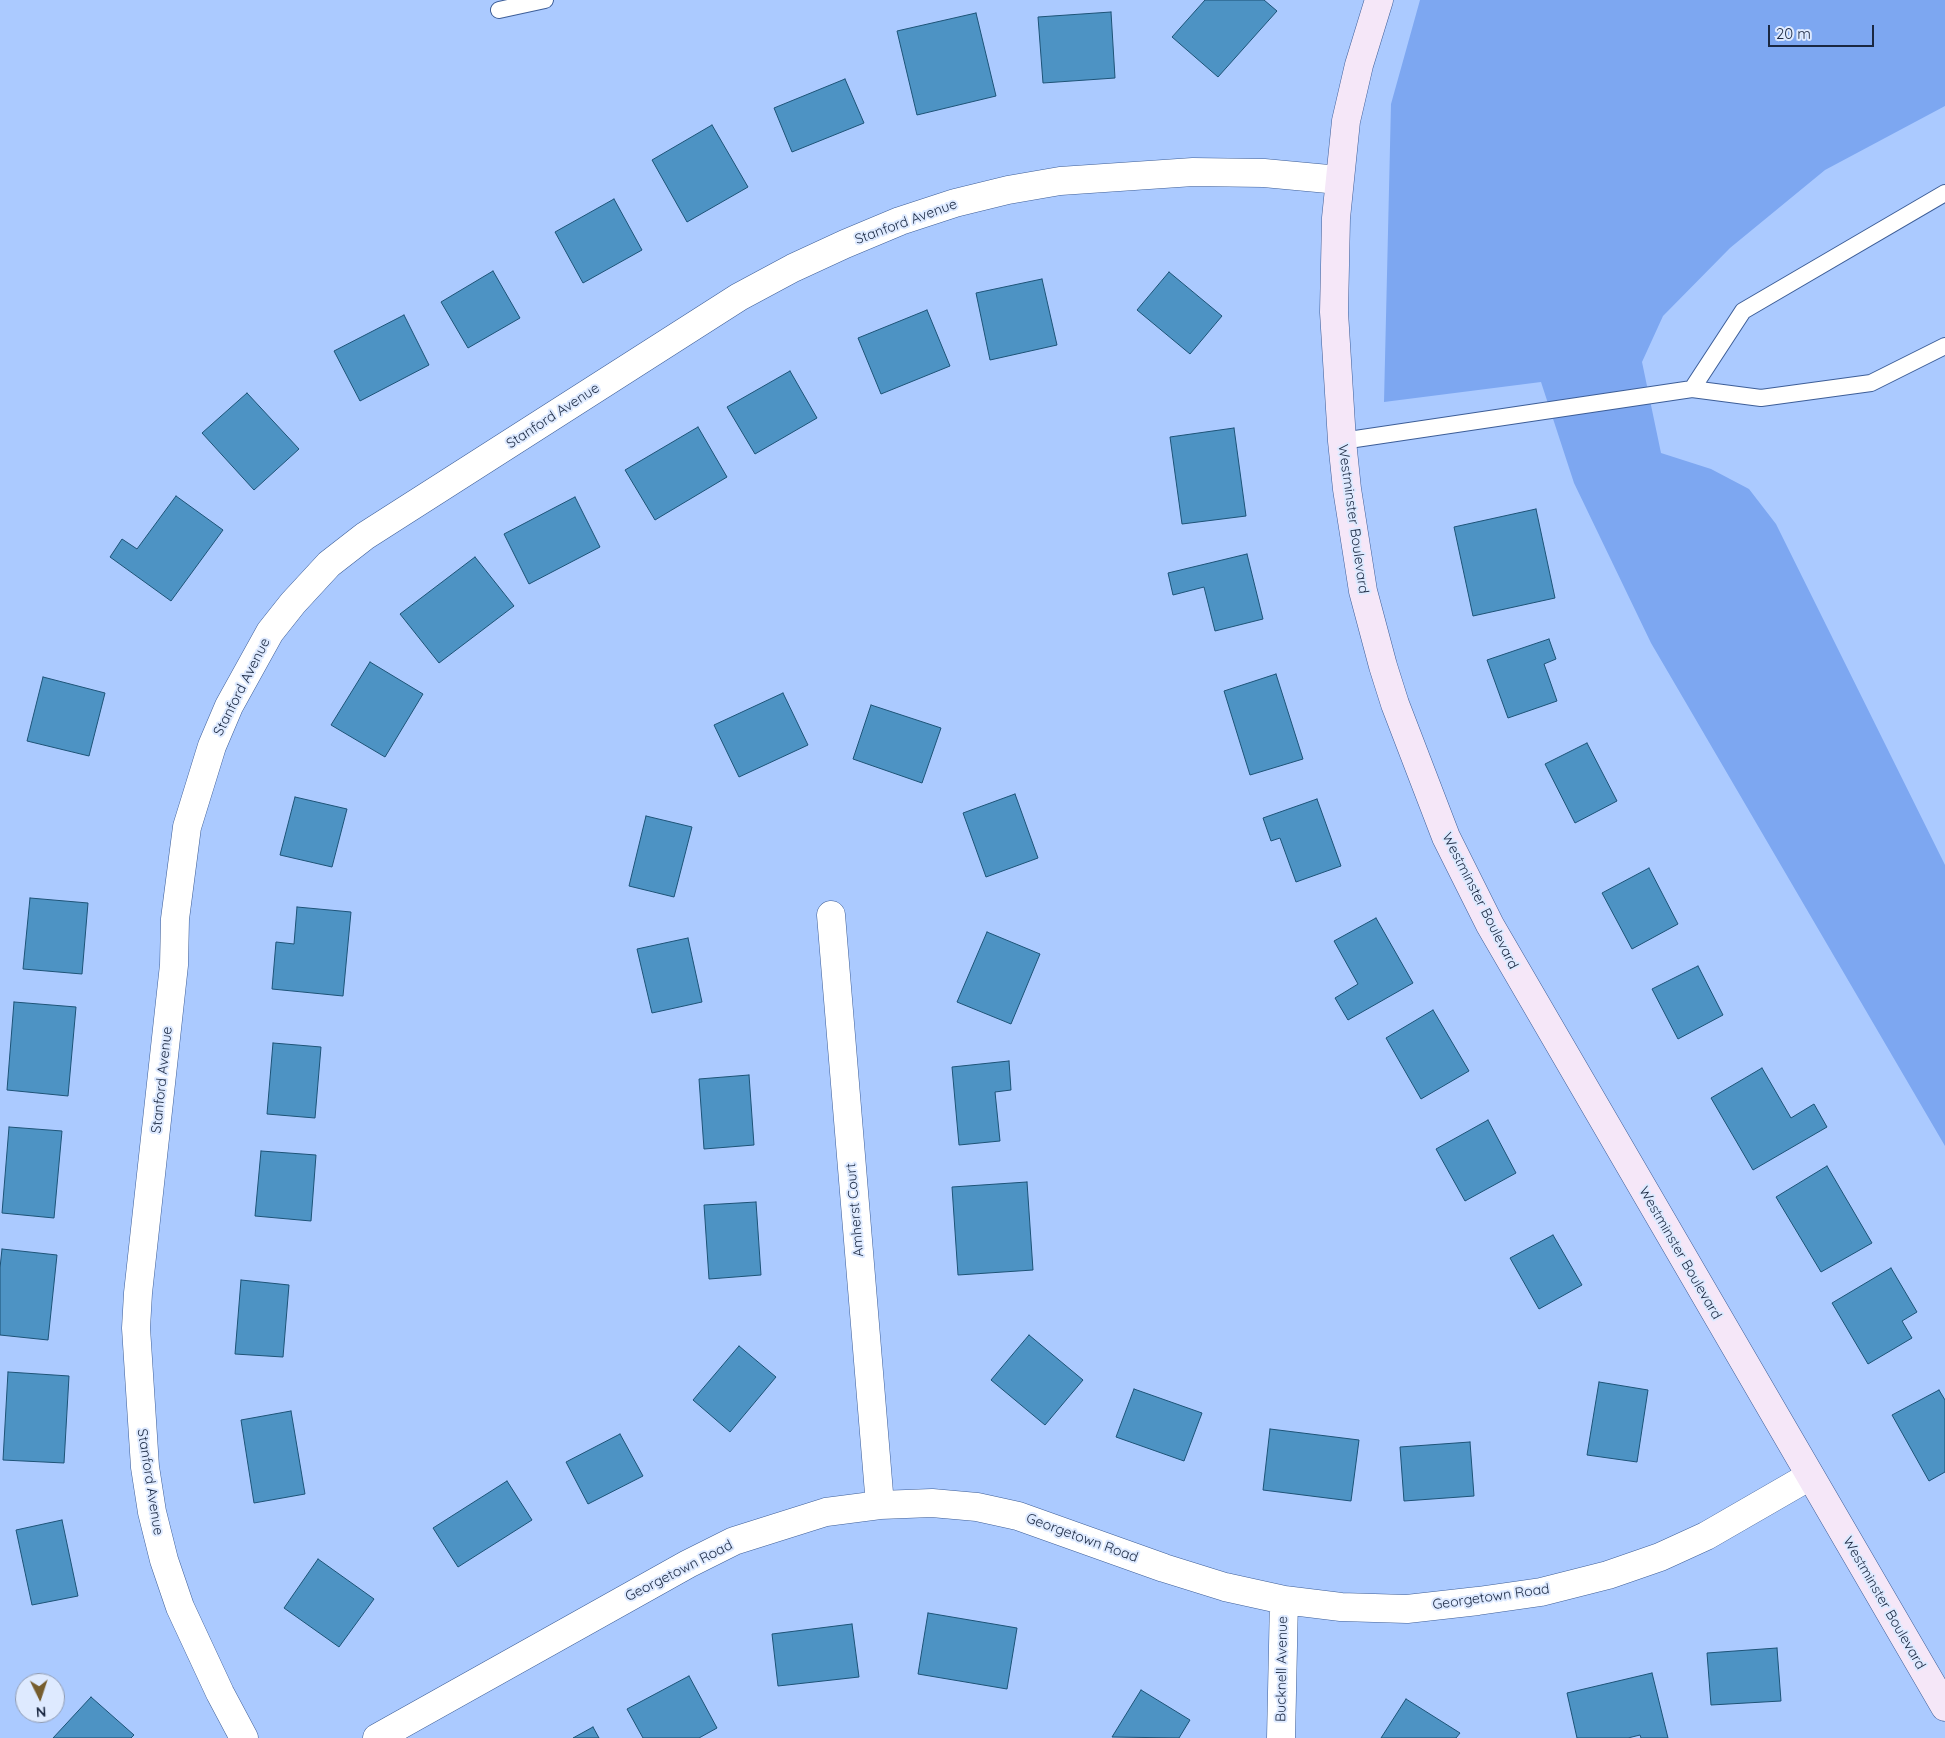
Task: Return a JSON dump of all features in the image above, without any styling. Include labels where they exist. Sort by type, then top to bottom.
[{"type":"street","name":"Westminster Boulevard","points":[[1379,0],[1359,65],[1346,120],[1339,180],[1334,261],[1334,312],[1347,489],[1363,591],[1395,704],[1446,837],[1486,917],[1945,1707]]},
{"type":"street","name":"Stanford Avenue","points":[[244,1738],[220,1693],[180,1607],[164,1560],[152,1512],[145,1466],[136,1328],[139,1283],[174,965],[176,910],[187,827],[212,746],[229,706],[270,632],[293,603],[329,564],[366,536],[739,298],[793,268],[855,240],[900,221],[955,203],[1008,190],[1060,182],[1193,172],[1264,173],[1339,180]]},
{"type":"street","name":"Amherst Court","points":[[831,915],[880,1505]]},
{"type":"street","name":"Georgetown Road","points":[[377,1738],[688,1564],[734,1541],[826,1512],[880,1505],[932,1503],[977,1507],[1018,1516],[1173,1570],[1225,1586],[1284,1600],[1342,1607],[1407,1609],[1541,1592],[1608,1575],[1660,1557],[1706,1536],[1810,1476]]},
{"type":"street","name":"Bucknell Avenue","points":[[1281,1738],[1284,1600]]},
{"type":"lane","points":[[499,10],[544,0]]},
{"type":"lane","points":[[1692,389],[1742,311],[1945,193]]},
{"type":"lane","points":[[1342,441],[1692,389],[1761,398],[1871,383],[1945,346]]},
{"type":"shaded area","points":[[1420,0],[1945,0],[1945,106],[1825,170],[1730,248],[1663,316],[1642,362],[1661,453],[1711,469],[1749,489],[1776,524],[1945,865],[1945,1146],[1651,643],[1574,483],[1541,382],[1384,402],[1391,104]]},
{"type":"building","points":[[1205,0],[1264,0],[1277,11],[1218,77],[1172,37]]},
{"type":"building","points":[[1111,12],[1115,78],[1043,83],[1038,17]]},
{"type":"building","points":[[976,13],[996,96],[917,115],[897,31]]},
{"type":"building","points":[[845,79],[864,123],[792,152],[774,108]]},
{"type":"building","points":[[712,125],[748,187],[687,222],[652,160]]},
{"type":"building","points":[[614,199],[642,250],[583,283],[555,232]]},
{"type":"building","points":[[493,271],[520,318],[468,348],[441,302]]},
{"type":"building","points":[[1169,272],[1222,316],[1190,354],[1137,310]]},
{"type":"building","points":[[1042,279],[1057,345],[990,360],[976,293]]},
{"type":"building","points":[[927,310],[950,366],[881,394],[858,338]]},
{"type":"building","points":[[404,315],[429,365],[360,401],[334,351]]},
{"type":"building","points":[[790,371],[817,418],[755,454],[727,407]]},
{"type":"building","points":[[247,393],[299,449],[254,490],[202,433]]},
{"type":"building","points":[[698,427],[727,477],[655,520],[625,470]]},
{"type":"building","points":[[1234,428],[1246,516],[1182,524],[1170,437]]},
{"type":"building","points":[[176,496],[223,530],[171,601],[110,557],[122,539],[137,549]]},
{"type":"building","points":[[575,497],[600,547],[529,584],[504,534]]},
{"type":"building","points":[[1536,509],[1555,598],[1473,616],[1454,527]]},
{"type":"building","points":[[1247,554],[1263,619],[1215,631],[1204,587],[1173,595],[1168,573]]},
{"type":"building","points":[[475,557],[514,606],[439,663],[400,614]]},
{"type":"building","points":[[1549,639],[1556,659],[1544,664],[1557,701],[1508,718],[1487,660]]},
{"type":"building","points":[[370,662],[423,694],[385,757],[331,725]]},
{"type":"building","points":[[1276,674],[1303,759],[1250,775],[1224,691]]},
{"type":"building","points":[[43,677],[105,693],[89,756],[27,741]]},
{"type":"building","points":[[783,693],[808,745],[739,777],[714,725]]},
{"type":"building","points":[[871,705],[941,728],[922,783],[853,759]]},
{"type":"building","points":[[1587,743],[1617,801],[1575,823],[1545,764]]},
{"type":"building","points":[[1015,794],[1038,858],[986,877],[963,813]]},
{"type":"building","points":[[295,797],[347,809],[332,867],[280,855]]},
{"type":"building","points":[[1317,799],[1341,866],[1296,882],[1280,838],[1271,841],[1263,818]]},
{"type":"building","points":[[646,816],[692,827],[674,897],[629,886]]},
{"type":"building","points":[[1649,868],[1678,924],[1632,949],[1602,893]]},
{"type":"building","points":[[30,898],[88,903],[82,974],[23,969]]},
{"type":"building","points":[[297,907],[351,912],[343,996],[272,989],[276,942],[294,944]]},
{"type":"building","points":[[1376,918],[1413,983],[1348,1020],[1335,998],[1358,984],[1334,941]]},
{"type":"building","points":[[987,932],[1040,954],[1011,1024],[957,1002]]},
{"type":"building","points":[[688,938],[702,1002],[652,1013],[637,949]]},
{"type":"building","points":[[1698,966],[1723,1015],[1678,1039],[1652,989]]},
{"type":"building","points":[[14,1002],[76,1007],[68,1096],[7,1090]]},
{"type":"building","points":[[1433,1010],[1469,1071],[1421,1099],[1386,1038]]},
{"type":"building","points":[[273,1043],[321,1047],[315,1118],[267,1114]]},
{"type":"building","points":[[1009,1061],[1011,1090],[995,1092],[1000,1141],[959,1145],[952,1067]]},
{"type":"building","points":[[1762,1068],[1791,1118],[1814,1104],[1827,1127],[1753,1170],[1711,1098]]},
{"type":"building","points":[[749,1075],[754,1145],[704,1149],[699,1079]]},
{"type":"building","points":[[1488,1120],[1516,1173],[1465,1201],[1436,1149]]},
{"type":"building","points":[[9,1127],[62,1131],[54,1218],[2,1213]]},
{"type":"building","points":[[261,1151],[316,1155],[311,1221],[255,1216]]},
{"type":"building","points":[[1827,1166],[1872,1243],[1821,1272],[1776,1197]]},
{"type":"building","points":[[1027,1182],[1033,1270],[958,1275],[952,1187]]},
{"type":"building","points":[[756,1202],[761,1275],[709,1279],[704,1205]]},
{"type":"building","points":[[1553,1235],[1582,1285],[1539,1309],[1510,1258]]},
{"type":"building","points":[[2,1249],[57,1255],[48,1340],[0,1335],[0,1268]]},
{"type":"building","points":[[1891,1268],[1917,1312],[1902,1321],[1912,1338],[1868,1364],[1832,1303]]},
{"type":"building","points":[[241,1280],[289,1285],[283,1357],[235,1354]]},
{"type":"building","points":[[1029,1335],[1083,1380],[1045,1425],[991,1380]]},
{"type":"building","points":[[739,1346],[776,1377],[730,1432],[693,1400]]},
{"type":"building","points":[[8,1372],[69,1376],[64,1463],[3,1460]]},
{"type":"building","points":[[1599,1382],[1648,1390],[1637,1462],[1587,1455]]},
{"type":"building","points":[[1134,1389],[1202,1413],[1184,1461],[1116,1437]]},
{"type":"building","points":[[1939,1390],[1945,1400],[1945,1472],[1929,1481],[1892,1415]]},
{"type":"building","points":[[291,1411],[305,1494],[254,1503],[241,1420]]},
{"type":"building","points":[[1270,1429],[1359,1440],[1351,1501],[1263,1490]]},
{"type":"building","points":[[620,1434],[643,1476],[588,1504],[566,1462]]},
{"type":"building","points":[[1470,1442],[1474,1496],[1404,1501],[1400,1447]]},
{"type":"building","points":[[507,1481],[532,1520],[458,1567],[433,1528]]},
{"type":"building","points":[[62,1520],[78,1596],[32,1605],[16,1530]]},
{"type":"building","points":[[318,1559],[374,1599],[339,1647],[284,1608]]},
{"type":"building","points":[[928,1613],[1017,1628],[1007,1689],[918,1674]]},
{"type":"building","points":[[852,1624],[859,1677],[778,1686],[772,1634]]},
{"type":"building","points":[[1777,1648],[1781,1701],[1711,1705],[1707,1653]]},
{"type":"building","points":[[1652,1673],[1668,1738],[1641,1738],[1640,1735],[1628,1738],[1577,1738],[1567,1693]]},
{"type":"building","points":[[689,1676],[717,1728],[699,1738],[643,1738],[627,1709]]},
{"type":"building","points":[[1141,1690],[1190,1720],[1179,1738],[1112,1737]]},
{"type":"building","points":[[91,1697],[134,1735],[131,1738],[53,1738]]},
{"type":"building","points":[[1406,1699],[1460,1733],[1456,1738],[1381,1738]]},
{"type":"building","points":[[593,1727],[599,1738],[573,1738]]}]
